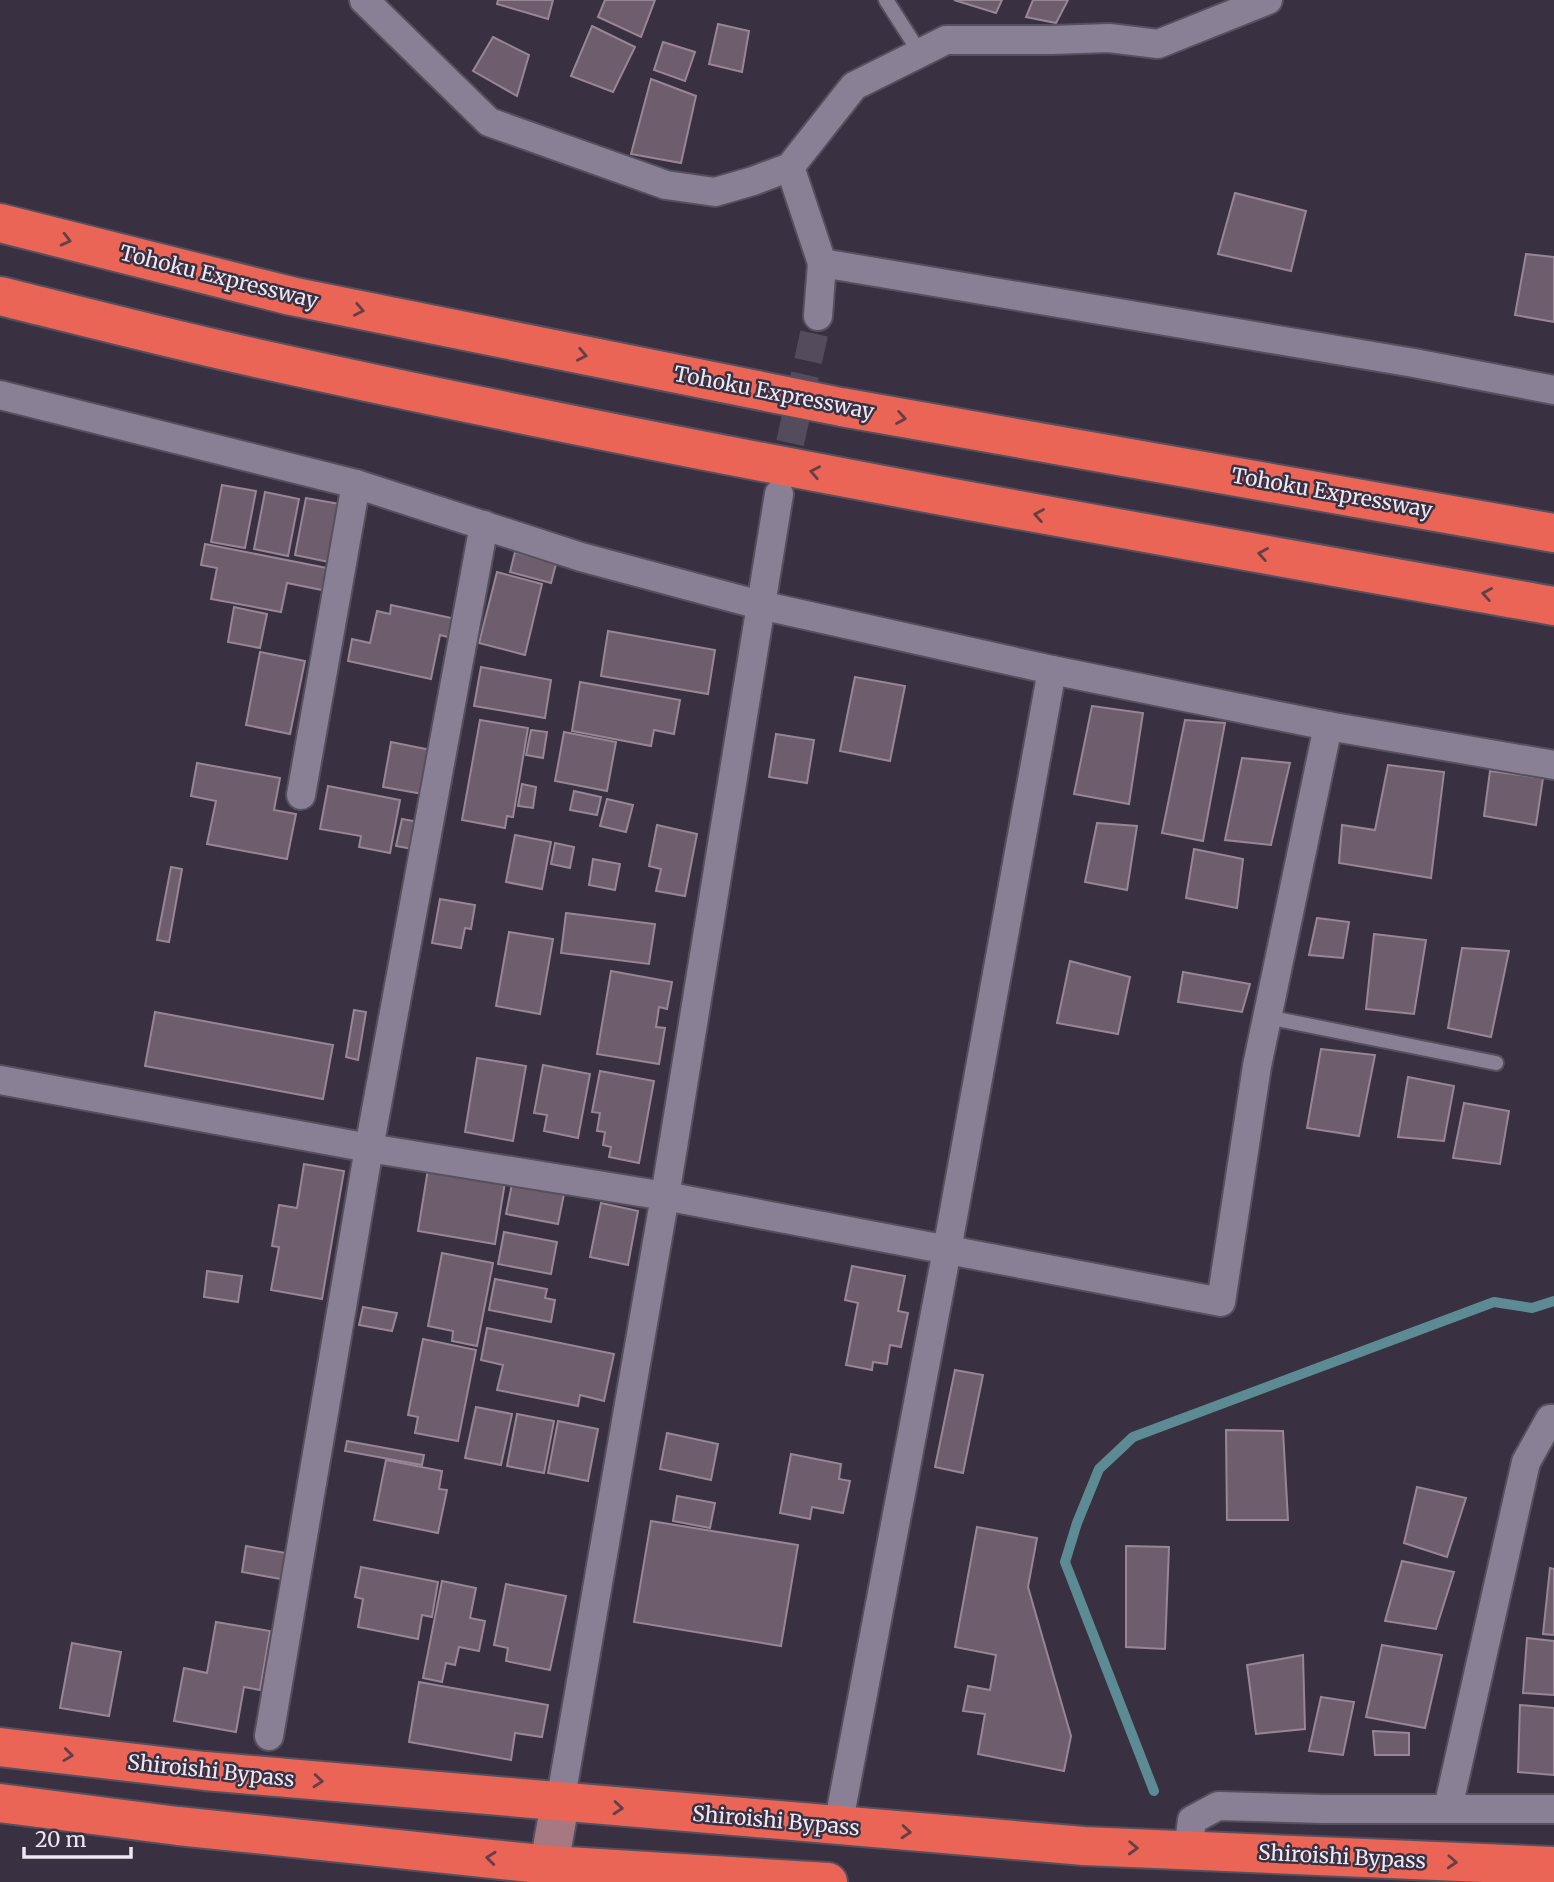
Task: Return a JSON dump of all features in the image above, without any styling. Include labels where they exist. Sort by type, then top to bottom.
[{"type":"highway","name":"Tohoku Expressway","points":[[0,223],[291,296],[841,407],[1554,533]]},
{"type":"highway","points":[[0,296],[252,357],[739,457],[984,505],[1554,606]]},
{"type":"highway","name":"Shiroishi Bypass","points":[[0,1747],[205,1771],[1084,1846],[1554,1866]]},
{"type":"highway","points":[[0,1803],[548,1873],[828,1882]]},
{"type":"street","points":[[364,0],[489,122],[666,184],[715,192],[790,167],[854,86],[946,40],[1109,38],[1158,44],[1268,0]]},
{"type":"street","points":[[790,167],[822,263],[818,316]]},
{"type":"street","points":[[822,263],[1413,363],[1554,390]]},
{"type":"street","points":[[0,395],[356,484],[581,557],[760,605],[1052,670],[1328,726],[1554,765]]},
{"type":"street","points":[[301,794],[356,484]]},
{"type":"street","points":[[548,1873],[664,1196],[779,494]]},
{"type":"street","points":[[270,1735],[369,1149],[484,525]]},
{"type":"street","points":[[838,1826],[947,1250],[1052,670]]},
{"type":"street","points":[[0,1080],[369,1149],[664,1196],[1221,1302],[1257,1066],[1328,726]]},
{"type":"street","points":[[1448,1808],[1526,1462],[1550,1419],[1554,1419]]},
{"type":"street","points":[[1188,1850],[1192,1820],[1218,1805],[1323,1809],[1554,1809]]},
{"type":"lane","points":[[886,0],[920,53]]},
{"type":"lane","points":[[1267,1017],[1496,1063]]},
{"type":"building","points":[[498,0],[553,0],[548,19],[497,4]]},
{"type":"building","points":[[605,0],[655,0],[641,37],[598,17]]},
{"type":"building","points":[[954,0],[1002,0],[996,13]]},
{"type":"building","points":[[1033,0],[1068,0],[1056,23],[1026,17]]},
{"type":"building","points":[[718,24],[749,31],[742,72],[709,64]]},
{"type":"building","points":[[592,26],[635,47],[613,92],[571,76]]},
{"type":"building","points":[[493,37],[529,55],[517,96],[473,71]]},
{"type":"building","points":[[663,42],[695,52],[685,81],[654,70]]},
{"type":"building","points":[[651,79],[696,96],[681,163],[631,154]]},
{"type":"building","points":[[1235,193],[1306,211],[1291,271],[1218,254]]},
{"type":"building","points":[[1526,254],[1554,257],[1554,322],[1515,315]]},
{"type":"building","points":[[222,485],[256,491],[245,548],[211,542]]},
{"type":"building","points":[[265,492],[299,499],[288,556],[254,549]]},
{"type":"building","points":[[306,498],[340,504],[329,562],[295,555]]},
{"type":"building","points":[[205,544],[327,568],[322,590],[287,583],[281,612],[211,599],[217,568],[201,565]]},
{"type":"building","points":[[515,552],[556,564],[551,583],[510,572]]},
{"type":"building","points":[[497,572],[542,584],[525,655],[479,643]]},
{"type":"building","points":[[391,605],[456,619],[452,638],[440,635],[431,679],[348,661],[352,639],[370,643],[377,611],[390,614]]},
{"type":"building","points":[[234,607],[267,614],[260,648],[228,642]]},
{"type":"building","points":[[608,631],[715,650],[708,694],[601,676]]},
{"type":"building","points":[[260,652],[305,661],[290,734],[246,725]]},
{"type":"building","points":[[481,667],[551,680],[545,718],[474,706]]},
{"type":"building","points":[[855,677],[905,686],[890,761],[840,751]]},
{"type":"building","points":[[580,682],[680,700],[674,734],[654,730],[651,746],[572,731]]},
{"type":"building","points":[[1092,706],[1143,713],[1129,804],[1074,794]]},
{"type":"building","points":[[480,720],[528,728],[513,817],[507,816],[505,828],[462,820]]},
{"type":"building","points":[[1185,720],[1225,723],[1203,841],[1162,833]]},
{"type":"building","points":[[531,730],[547,732],[543,758],[526,755]]},
{"type":"building","points":[[564,732],[616,742],[607,791],[555,781]]},
{"type":"building","points":[[776,734],[814,740],[807,783],[769,777]]},
{"type":"building","points":[[391,742],[431,750],[423,794],[383,787]]},
{"type":"building","points":[[1242,758],[1290,763],[1271,845],[1225,840]]},
{"type":"building","points":[[197,763],[280,778],[274,810],[296,814],[287,859],[207,844],[216,801],[191,796]]},
{"type":"building","points":[[1388,765],[1444,772],[1431,878],[1339,863],[1342,825],[1375,830]]},
{"type":"building","points":[[1490,771],[1543,778],[1536,825],[1484,816]]},
{"type":"building","points":[[522,784],[536,787],[533,808],[518,806]]},
{"type":"building","points":[[328,786],[400,800],[390,853],[359,847],[361,836],[320,829]]},
{"type":"building","points":[[574,791],[601,797],[597,815],[570,810]]},
{"type":"building","points":[[607,799],[633,805],[626,832],[600,826]]},
{"type":"building","points":[[402,819],[419,822],[413,849],[396,846]]},
{"type":"building","points":[[1097,823],[1137,826],[1127,890],[1085,882]]},
{"type":"building","points":[[657,825],[697,834],[685,896],[656,891],[661,869],[649,866]]},
{"type":"building","points":[[515,835],[551,842],[542,889],[506,882]]},
{"type":"building","points":[[555,843],[574,847],[570,868],[551,864]]},
{"type":"building","points":[[1194,849],[1243,859],[1237,908],[1186,898]]},
{"type":"building","points":[[593,859],[620,864],[615,890],[589,885]]},
{"type":"building","points":[[171,867],[182,869],[169,942],[157,940]]},
{"type":"building","points":[[440,899],[475,905],[471,929],[465,928],[461,948],[432,943]]},
{"type":"building","points":[[566,913],[655,924],[649,964],[561,953]]},
{"type":"building","points":[[1317,918],[1349,922],[1343,958],[1309,955]]},
{"type":"building","points":[[509,932],[553,939],[540,1014],[496,1006]]},
{"type":"building","points":[[1374,934],[1426,940],[1414,1014],[1366,1009]]},
{"type":"building","points":[[1462,948],[1509,951],[1491,1037],[1448,1028]]},
{"type":"building","points":[[1070,961],[1130,977],[1118,1034],[1057,1023]]},
{"type":"building","points":[[611,971],[672,982],[667,1009],[659,1007],[656,1027],[665,1028],[659,1064],[597,1054]]},
{"type":"building","points":[[1183,972],[1250,984],[1242,1012],[1178,1002]]},
{"type":"building","points":[[354,1010],[366,1012],[358,1060],[346,1057]]},
{"type":"building","points":[[155,1012],[333,1045],[323,1099],[145,1066]]},
{"type":"building","points":[[1321,1049],[1375,1055],[1359,1136],[1307,1128]]},
{"type":"building","points":[[477,1058],[526,1066],[513,1141],[465,1132]]},
{"type":"building","points":[[543,1065],[590,1074],[578,1138],[544,1131],[547,1115],[534,1113]]},
{"type":"building","points":[[600,1071],[654,1081],[639,1163],[609,1157],[611,1147],[603,1145],[605,1132],[597,1131],[600,1113],[592,1112]]},
{"type":"building","points":[[1408,1077],[1454,1086],[1444,1141],[1398,1137]]},
{"type":"building","points":[[1464,1103],[1509,1111],[1500,1164],[1453,1158]]},
{"type":"building","points":[[304,1164],[344,1171],[322,1299],[271,1290],[279,1247],[272,1246],[279,1205],[297,1208]]},
{"type":"building","points":[[428,1169],[505,1182],[495,1244],[418,1231]]},
{"type":"building","points":[[512,1184],[564,1194],[558,1224],[506,1214]]},
{"type":"building","points":[[601,1203],[638,1211],[628,1265],[590,1257]]},
{"type":"building","points":[[504,1232],[557,1242],[551,1274],[498,1264]]},
{"type":"building","points":[[442,1253],[493,1263],[477,1346],[452,1341],[453,1331],[428,1326]]},
{"type":"building","points":[[852,1266],[905,1276],[898,1311],[908,1313],[901,1347],[890,1345],[887,1364],[873,1362],[872,1370],[846,1365],[858,1303],[845,1300]]},
{"type":"building","points":[[207,1271],[242,1276],[238,1302],[204,1297]]},
{"type":"building","points":[[495,1279],[547,1289],[545,1298],[555,1300],[551,1322],[489,1310]]},
{"type":"building","points":[[363,1307],[397,1313],[392,1331],[359,1325]]},
{"type":"building","points":[[487,1328],[614,1354],[604,1401],[580,1395],[578,1406],[497,1390],[503,1365],[481,1360]]},
{"type":"building","points":[[423,1339],[476,1350],[458,1441],[415,1433],[418,1417],[408,1415]]},
{"type":"building","points":[[955,1370],[983,1375],[963,1473],[935,1467]]},
{"type":"building","points":[[476,1407],[512,1414],[501,1465],[465,1458]]},
{"type":"building","points":[[517,1414],[554,1421],[544,1473],[507,1466]]},
{"type":"building","points":[[558,1421],[598,1429],[588,1481],[548,1473]]},
{"type":"building","points":[[1226,1430],[1283,1431],[1288,1520],[1227,1520]]},
{"type":"building","points":[[667,1433],[718,1444],[711,1480],[660,1469]]},
{"type":"building","points":[[347,1441],[424,1455],[422,1465],[345,1451]]},
{"type":"building","points":[[791,1454],[841,1464],[839,1479],[850,1481],[843,1513],[812,1507],[810,1519],[780,1513]]},
{"type":"building","points":[[386,1460],[442,1471],[439,1489],[447,1490],[438,1533],[374,1520]]},
{"type":"building","points":[[1417,1487],[1466,1498],[1447,1557],[1404,1543]]},
{"type":"building","points":[[677,1496],[715,1503],[710,1528],[673,1521]]},
{"type":"building","points":[[651,1521],[798,1545],[781,1646],[634,1622]]},
{"type":"building","points":[[977,1527],[1037,1538],[1028,1587],[1071,1736],[1064,1771],[978,1754],[985,1714],[963,1711],[968,1686],[990,1690],[996,1655],[955,1647]]},
{"type":"building","points":[[246,1546],[286,1553],[281,1579],[242,1572]]},
{"type":"building","points":[[1126,1546],[1169,1547],[1165,1649],[1126,1647]]},
{"type":"building","points":[[1402,1561],[1454,1572],[1436,1629],[1385,1621]]},
{"type":"building","points":[[361,1567],[438,1582],[432,1617],[422,1615],[418,1639],[358,1627],[363,1599],[355,1597]]},
{"type":"building","points":[[1550,1568],[1554,1569],[1554,1635],[1543,1634]]},
{"type":"building","points":[[442,1581],[476,1588],[470,1618],[485,1621],[479,1651],[459,1647],[455,1665],[446,1663],[442,1682],[423,1678]]},
{"type":"building","points":[[506,1584],[566,1596],[550,1670],[506,1661],[508,1648],[494,1645]]},
{"type":"building","points":[[216,1622],[270,1631],[260,1690],[244,1687],[236,1732],[174,1721],[184,1668],[207,1673]]},
{"type":"building","points":[[1527,1638],[1554,1641],[1554,1695],[1523,1693]]},
{"type":"building","points":[[72,1643],[121,1652],[109,1716],[60,1708]]},
{"type":"building","points":[[1382,1645],[1442,1655],[1425,1728],[1366,1717]]},
{"type":"building","points":[[1303,1655],[1305,1729],[1256,1734],[1247,1665]]},
{"type":"building","points":[[419,1682],[548,1705],[542,1737],[515,1733],[511,1760],[409,1742]]},
{"type":"building","points":[[1321,1697],[1354,1702],[1343,1755],[1309,1751]]},
{"type":"building","points":[[1520,1705],[1554,1708],[1554,1775],[1518,1772]]},
{"type":"building","points":[[1373,1731],[1409,1733],[1409,1755],[1375,1755]]},
{"type":"waterway","points":[[1154,1791],[1065,1562],[1077,1523],[1099,1469],[1133,1437],[1494,1302],[1532,1308],[1554,1301]]},
{"type":"tunnel","points":[[781,484],[818,316]]}]
